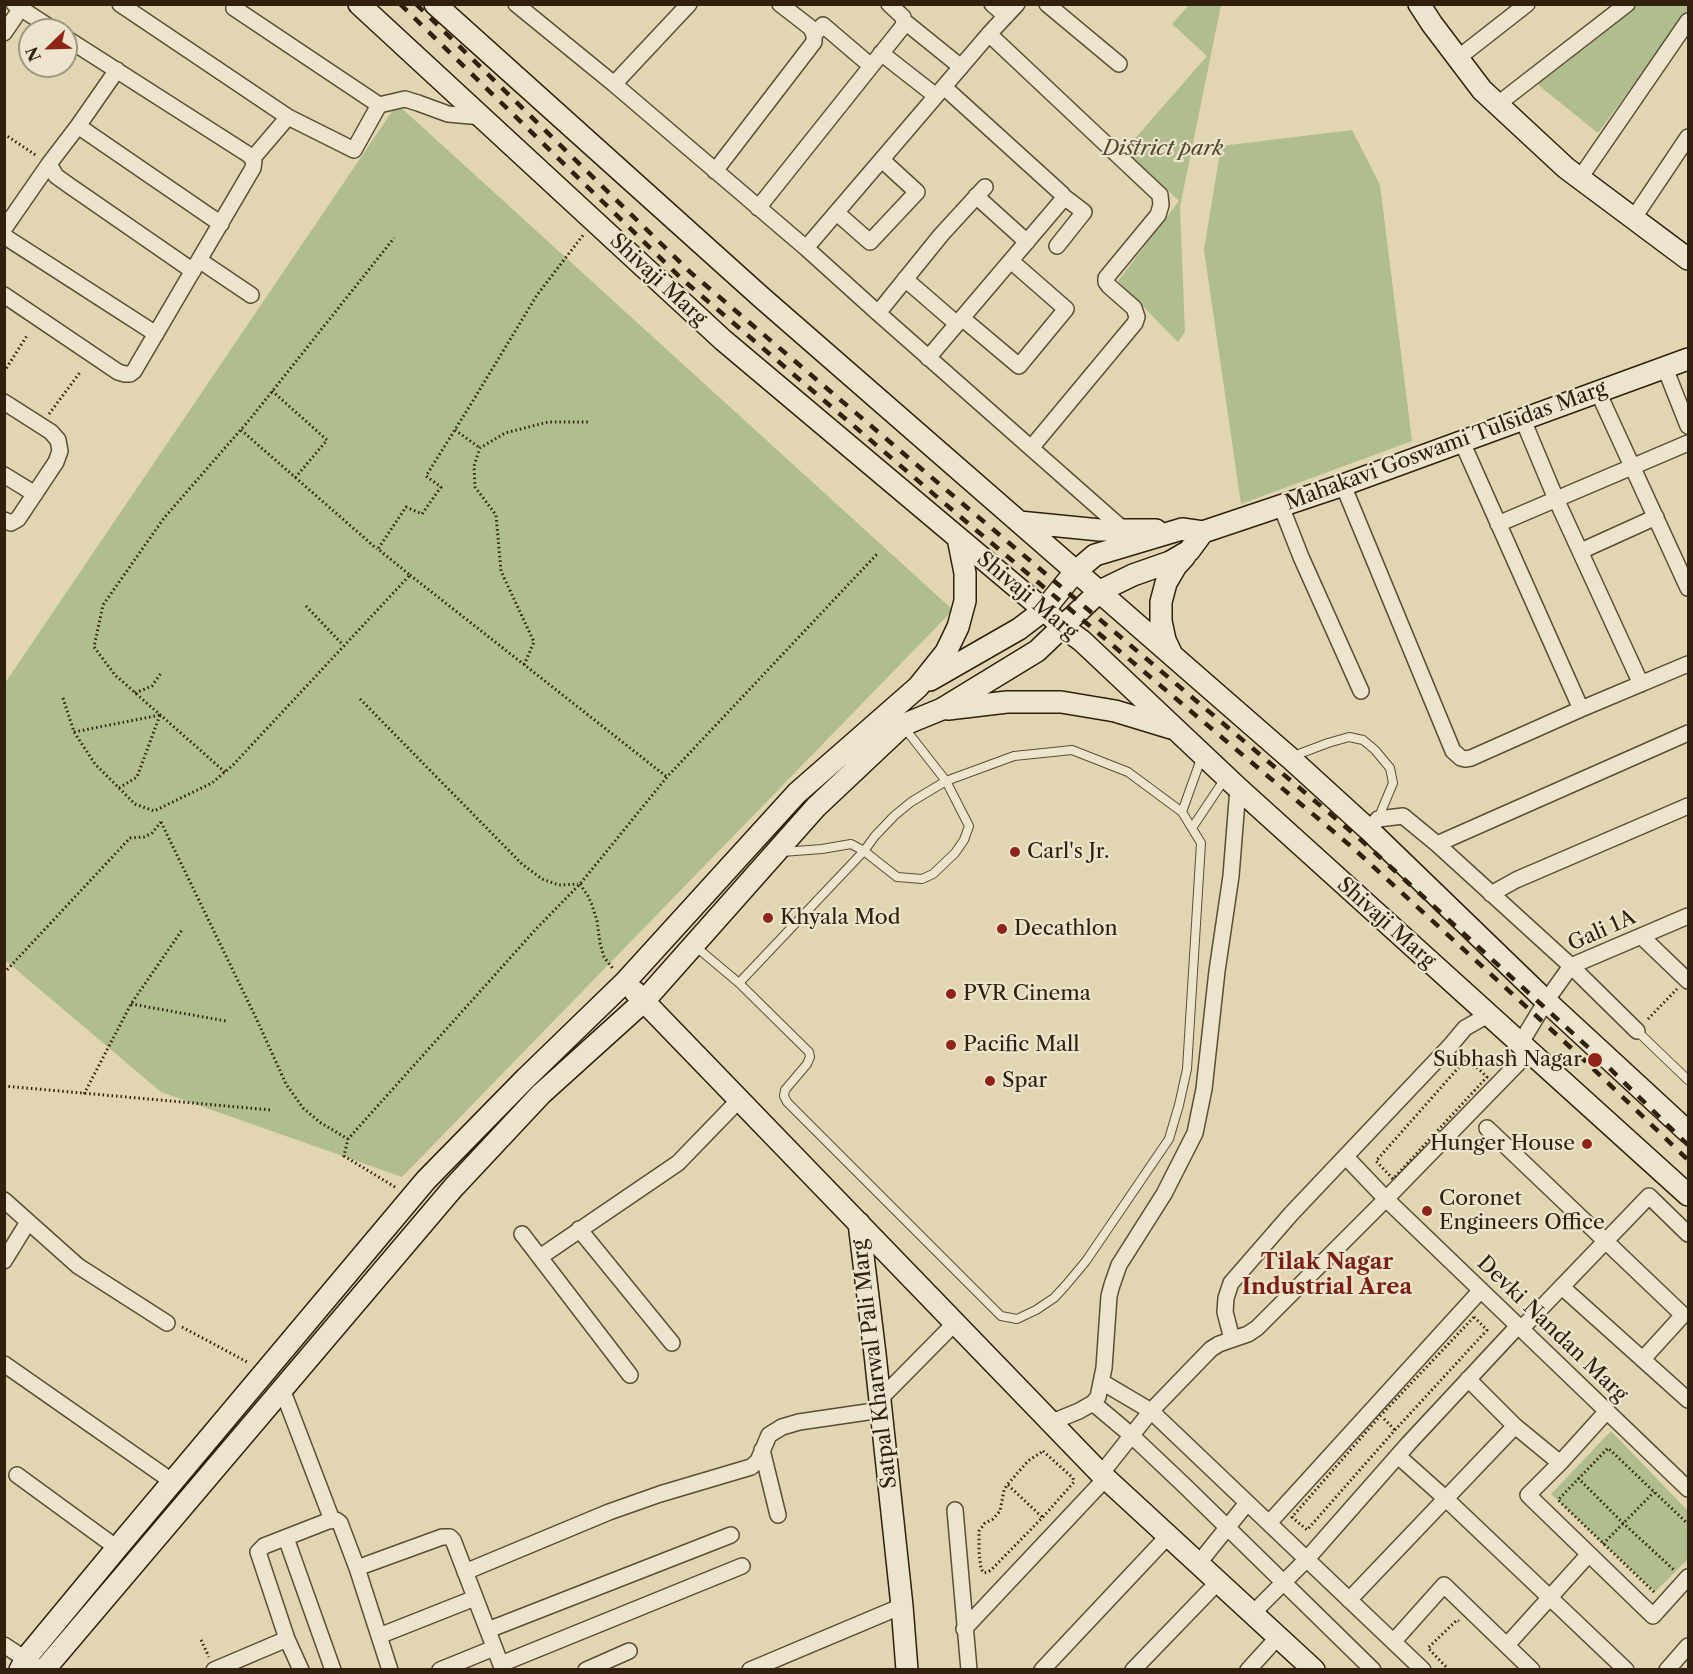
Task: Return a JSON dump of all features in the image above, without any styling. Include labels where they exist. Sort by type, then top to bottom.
[{"type":"street","points":[[120,4],[288,117],[354,150],[380,105],[405,99],[448,114],[482,117]]},
{"type":"street","points":[[235,4],[234,8],[380,105]]},
{"type":"street","points":[[516,4],[614,84],[806,248],[1124,530]]},
{"type":"street","points":[[614,84],[689,4]]},
{"type":"street","points":[[715,171],[814,42],[811,28],[780,4]]},
{"type":"street","points":[[758,208],[904,25],[903,16],[889,4]]},
{"type":"street","points":[[992,4],[1006,16]]},
{"type":"street","points":[[806,248],[1017,4]]},
{"type":"street","points":[[1047,4],[1119,64]]},
{"type":"street","points":[[1458,58],[1527,4]]},
{"type":"street","points":[[1497,104],[1627,4]]},
{"type":"street","points":[[4,33],[20,6],[37,18]]},
{"type":"street","points":[[1426,7],[1458,58],[1482,90],[1566,168],[1633,219],[1686,250]]},
{"type":"street","name":"Shivaji Marg","points":[[370,8],[482,117],[723,340],[1082,641],[1232,783],[1689,1195]]},
{"type":"street","points":[[445,9],[761,297],[1290,758],[1373,824],[1546,1001],[1689,1132]]},
{"type":"street","points":[[904,21],[961,67]]},
{"type":"street","points":[[1580,178],[1689,21]]},
{"type":"street","points":[[814,34],[823,25],[871,66]]},
{"type":"street","points":[[989,34],[1160,195],[1161,205],[1158,215],[1106,278],[1109,286],[1134,308],[1137,317],[1135,323],[1031,448]]},
{"type":"street","points":[[4,295],[118,372],[130,374],[134,371],[254,168],[253,158],[78,46]]},
{"type":"street","points":[[881,53],[940,92],[1084,212],[1057,246]]},
{"type":"street","points":[[4,229],[117,70]]},
{"type":"street","points":[[253,158],[288,117]]},
{"type":"street","points":[[78,126],[221,224]]},
{"type":"street","points":[[1633,219],[1689,137]]},
{"type":"street","points":[[837,213],[870,242],[917,192],[882,160]]},
{"type":"street","points":[[49,164],[56,176],[64,182],[196,266],[250,295]]},
{"type":"street","points":[[878,313],[980,191],[1027,242]]},
{"type":"street","points":[[928,358],[1063,200],[1063,195]]},
{"type":"street","points":[[4,236],[156,334]]},
{"type":"street","points":[[905,279],[1019,366],[1066,309],[1011,261]]},
{"type":"street","name":"Mahakavi Goswami Tulsidas Marg","points":[[918,687],[1019,629],[1044,610],[1075,572],[1095,555],[1182,529],[1203,532],[1344,485],[1689,359]]},
{"type":"street","points":[[1665,368],[1689,426]]},
{"type":"street","points":[[1598,392],[1689,588]]},
{"type":"street","points":[[4,402],[51,432],[58,440],[60,451],[56,462],[16,521],[11,523],[4,520]]},
{"type":"street","points":[[1523,420],[1556,499],[1641,684]]},
{"type":"street","points":[[1462,442],[1581,709]]},
{"type":"street","points":[[1498,524],[1689,443]]},
{"type":"street","points":[[4,475],[34,494]]},
{"type":"street","points":[[1344,485],[1457,756],[1465,759],[1471,758],[1689,664]]},
{"type":"street","points":[[1281,506],[1301,557],[1361,691]]},
{"type":"street","points":[[1581,551],[1656,517]]},
{"type":"street","points":[[1018,522],[1071,528],[1182,529]]},
{"type":"street","points":[[1174,658],[1165,640],[1161,621],[1161,602],[1171,574],[1203,532]]},
{"type":"street","points":[[33,1667],[117,1548],[426,1180],[625,982],[797,794],[918,687],[946,652],[958,627],[965,601],[965,573],[958,538]]},
{"type":"street","points":[[33,1667],[282,1389],[453,1188],[541,1094],[644,1000],[816,807],[903,725],[942,710],[1037,651],[1100,591],[1189,551]]},
{"type":"street","points":[[942,710],[1008,702],[1061,702],[1115,711],[1174,729]]},
{"type":"street","points":[[1437,844],[1689,733]]},
{"type":"street","points":[[1052,1422],[1080,1411],[1098,1397],[1104,1368],[1109,1296],[1114,1278],[1119,1266],[1164,1194],[1195,1133],[1204,1089],[1217,971],[1231,876],[1232,783]]},
{"type":"street","points":[[1491,894],[1516,880],[1689,806]]},
{"type":"street","points":[[1373,824],[1403,816],[1571,966],[1637,1031]]},
{"type":"street","name":"Gali 1A","points":[[964,1629],[1103,1476],[1131,1435],[1151,1411],[1211,1349],[1257,1328],[1386,1199],[1524,1048],[1546,1001],[1571,966],[1689,916]]},
{"type":"street","points":[[1641,936],[1685,983]]},
{"type":"street","name":"Satpal Kharwal Pali Marg","points":[[625,982],[859,1223],[902,1606],[907,1670]]},
{"type":"street","points":[[1232,1339],[1226,1312],[1226,1298],[1231,1283],[1291,1214],[1465,1028],[1488,1016]]},
{"type":"street","points":[[540,1257],[678,1163],[740,1100]]},
{"type":"street","points":[[1487,1128],[1683,1315],[1643,1359]]},
{"type":"street","name":"Devki Nandan Marg","points":[[1346,1157],[1386,1199],[1689,1489]]},
{"type":"street","points":[[1252,1614],[1306,1560],[1468,1379],[1562,1287],[1649,1196],[1689,1234]]},
{"type":"street","points":[[4,1200],[78,1266],[174,1325]]},
{"type":"street","points":[[4,1261],[28,1222]]},
{"type":"street","points":[[859,1223],[1103,1476],[1314,1670]]},
{"type":"street","points":[[579,1229],[672,1343]]},
{"type":"street","points":[[522,1234],[630,1375]]},
{"type":"street","points":[[1562,1287],[1689,1400]]},
{"type":"street","points":[[1269,1523],[1481,1290]]},
{"type":"street","points":[[465,1572],[609,1512],[751,1467],[758,1461],[770,1435],[777,1429],[799,1422],[880,1405],[955,1323]]},
{"type":"street","points":[[4,1364],[173,1482]]},
{"type":"street","points":[[1468,1379],[1515,1426],[1560,1463]]},
{"type":"street","points":[[1102,1382],[1151,1411],[1423,1670]]},
{"type":"street","points":[[282,1389],[332,1520]]},
{"type":"street","points":[[1093,1403],[1131,1435],[1373,1670]]},
{"type":"street","points":[[1607,1411],[1528,1495],[1653,1616],[1684,1579]]},
{"type":"street","points":[[1350,1600],[1515,1426]]},
{"type":"street","points":[[762,1450],[778,1515]]},
{"type":"street","points":[[1398,1456],[1626,1670]]},
{"type":"street","points":[[17,1475],[117,1548]]},
{"type":"street","points":[[1198,1564],[1247,1503]]},
{"type":"street","points":[[955,1510],[969,1670]]},
{"type":"street","points":[[301,1670],[287,1639],[258,1552],[264,1546],[332,1520],[340,1523],[390,1670]]},
{"type":"street","points":[[488,1630],[731,1534]]},
{"type":"street","points":[[357,1568],[447,1536],[453,1540],[502,1667],[741,1566]]},
{"type":"street","points":[[1041,1670],[1168,1536]]},
{"type":"street","points":[[286,1538],[333,1670]]},
{"type":"street","points":[[1506,1645],[1589,1554]]},
{"type":"street","points":[[1133,1670],[1218,1582]]},
{"type":"street","points":[[1394,1641],[1444,1585],[1532,1670]]},
{"type":"street","points":[[379,1636],[475,1598]]},
{"type":"street","points":[[750,1670],[902,1606]]},
{"type":"street","points":[[1248,1670],[1278,1637]]},
{"type":"street","points":[[214,1670],[287,1639]]},
{"type":"street","points":[[4,1645],[33,1667]]},
{"type":"street","points":[[1667,1670],[1683,1663],[1689,1646]]},
{"type":"street","points":[[440,1670],[494,1648]]},
{"type":"street","points":[[586,1670],[629,1651]]},
{"type":"lane","points":[[777,852],[822,849],[850,844],[864,851],[897,877],[922,879],[933,874],[955,853],[964,840],[969,826],[946,781],[903,725]]},
{"type":"lane","points":[[1290,758],[1349,737],[1363,740],[1390,768],[1394,783],[1373,824]]},
{"type":"lane","points":[[694,944],[739,983],[809,1052],[810,1057],[807,1064],[785,1090],[784,1096],[787,1102],[1001,1316],[1017,1318],[1054,1299],[1066,1285],[1086,1261],[1168,1139],[1187,1070],[1201,843],[1182,812],[1128,772],[1072,750],[1014,756],[946,781],[911,802],[894,816],[864,851],[739,983]]},
{"type":"lane","points":[[1182,812],[1202,754]]},
{"type":"lane","points":[[1192,828],[1232,783]]},
{"type":"lane","points":[[1637,1031],[1689,1080]]},
{"type":"path","points":[[4,134],[49,164]]},
{"type":"path","points":[[378,549],[406,507],[422,514],[441,487],[426,476],[537,295],[594,221]]},
{"type":"path","points":[[225,772],[115,675],[94,647],[103,605],[165,518],[241,430],[394,238]]},
{"type":"path","points":[[4,372],[28,334]]},
{"type":"path","points":[[41,426],[81,371]]},
{"type":"path","points":[[272,391],[327,440],[295,478]]},
{"type":"path","points":[[524,664],[534,642],[501,571],[496,515],[475,487],[474,466],[480,448],[505,433],[548,422],[588,422]]},
{"type":"path","points":[[241,430],[378,549],[667,777]]},
{"type":"path","points":[[455,430],[480,448]]},
{"type":"path","points":[[412,1197],[344,1156],[348,1139],[528,938],[580,884],[667,777],[878,553]]},
{"type":"path","points":[[63,698],[74,732],[95,764],[135,804],[154,811],[212,783],[225,772],[410,575]]},
{"type":"path","points":[[306,606],[343,645]]},
{"type":"path","points":[[135,693],[152,686],[160,673]]},
{"type":"path","points":[[360,699],[522,864],[542,879],[559,885],[580,884]]},
{"type":"path","points":[[74,732],[160,715]]},
{"type":"path","points":[[119,788],[137,777],[160,715]]},
{"type":"path","points":[[4,973],[130,837],[144,837],[152,833],[160,822],[286,1084],[303,1108],[321,1123],[348,1139]]},
{"type":"path","points":[[580,884],[592,905],[604,957],[625,982]]},
{"type":"path","points":[[84,1094],[131,1004],[183,930]]},
{"type":"path","points":[[1637,1031],[1685,983]]},
{"type":"path","points":[[131,1004],[226,1021]]},
{"type":"path","points":[[1467,1058],[1487,1077],[1393,1179],[1376,1161],[1403,1131],[1467,1058]]},
{"type":"path","points":[[4,1086],[271,1110]]},
{"type":"path","points":[[1292,1517],[1307,1530],[1487,1330],[1474,1317]]},
{"type":"path","points":[[174,1325],[265,1372]]},
{"type":"path","points":[[1380,1416],[1395,1430]]},
{"type":"path","points":[[1660,1585],[1654,1592],[1558,1500],[1608,1448],[1689,1524]]},
{"type":"path","points":[[1045,1451],[1073,1478],[1074,1482],[1043,1517],[988,1572],[982,1572],[979,1552],[980,1531],[985,1523],[993,1519],[1000,1511],[1007,1485],[1028,1461],[1045,1451]]},
{"type":"path","points":[[1578,1478],[1684,1579]]},
{"type":"path","points":[[1007,1485],[1043,1517]]},
{"type":"path","points":[[1604,1543],[1654,1492]]},
{"type":"path","points":[[1449,1670],[1428,1648],[1457,1620]]},
{"type":"green space","name":"District park","points":[[1189,5],[1221,5],[1180,207],[1185,332],[1178,342],[1118,281],[1179,201],[1125,150],[1207,56],[1172,24]]},
{"type":"green space","points":[[1628,5],[1688,5],[1688,10],[1598,133],[1532,80]]},
{"type":"green space","points":[[397,104],[953,610],[402,1177],[161,1092],[5,960],[5,683]]},
{"type":"green space","points":[[1352,130],[1380,185],[1412,441],[1241,504],[1204,250],[1221,146]]},
{"type":"green space","points":[[1611,1431],[1688,1511],[1688,1559],[1655,1592],[1551,1494]]},
{"type":"railway","points":[[400,4],[683,280],[1353,848],[1581,1057],[1688,1160]]},
{"type":"railway","points":[[416,4],[690,272],[1360,839],[1589,1048],[1688,1145]]},
{"type":"place","name":"Carl's Jr.","points":[[1015,852]]},
{"type":"place","name":"Khyala Mod","points":[[768,918]]},
{"type":"place","name":"Decathlon","points":[[1002,929]]},
{"type":"place","name":"PVR Cinema","points":[[951,994]]},
{"type":"place","name":"Pacific Mall","points":[[951,1045]]},
{"type":"place","name":"Subhash Nagar","points":[[1595,1060]]},
{"type":"place","name":"Spar","points":[[990,1081]]},
{"type":"place","name":"Hunger House","points":[[1587,1144]]},
{"type":"place","name":"Coronet Engineers Office","points":[[1427,1211]]},
{"type":"district","name":"Tilak Nagar Industrial Area","points":[[1327,1276]]}]
